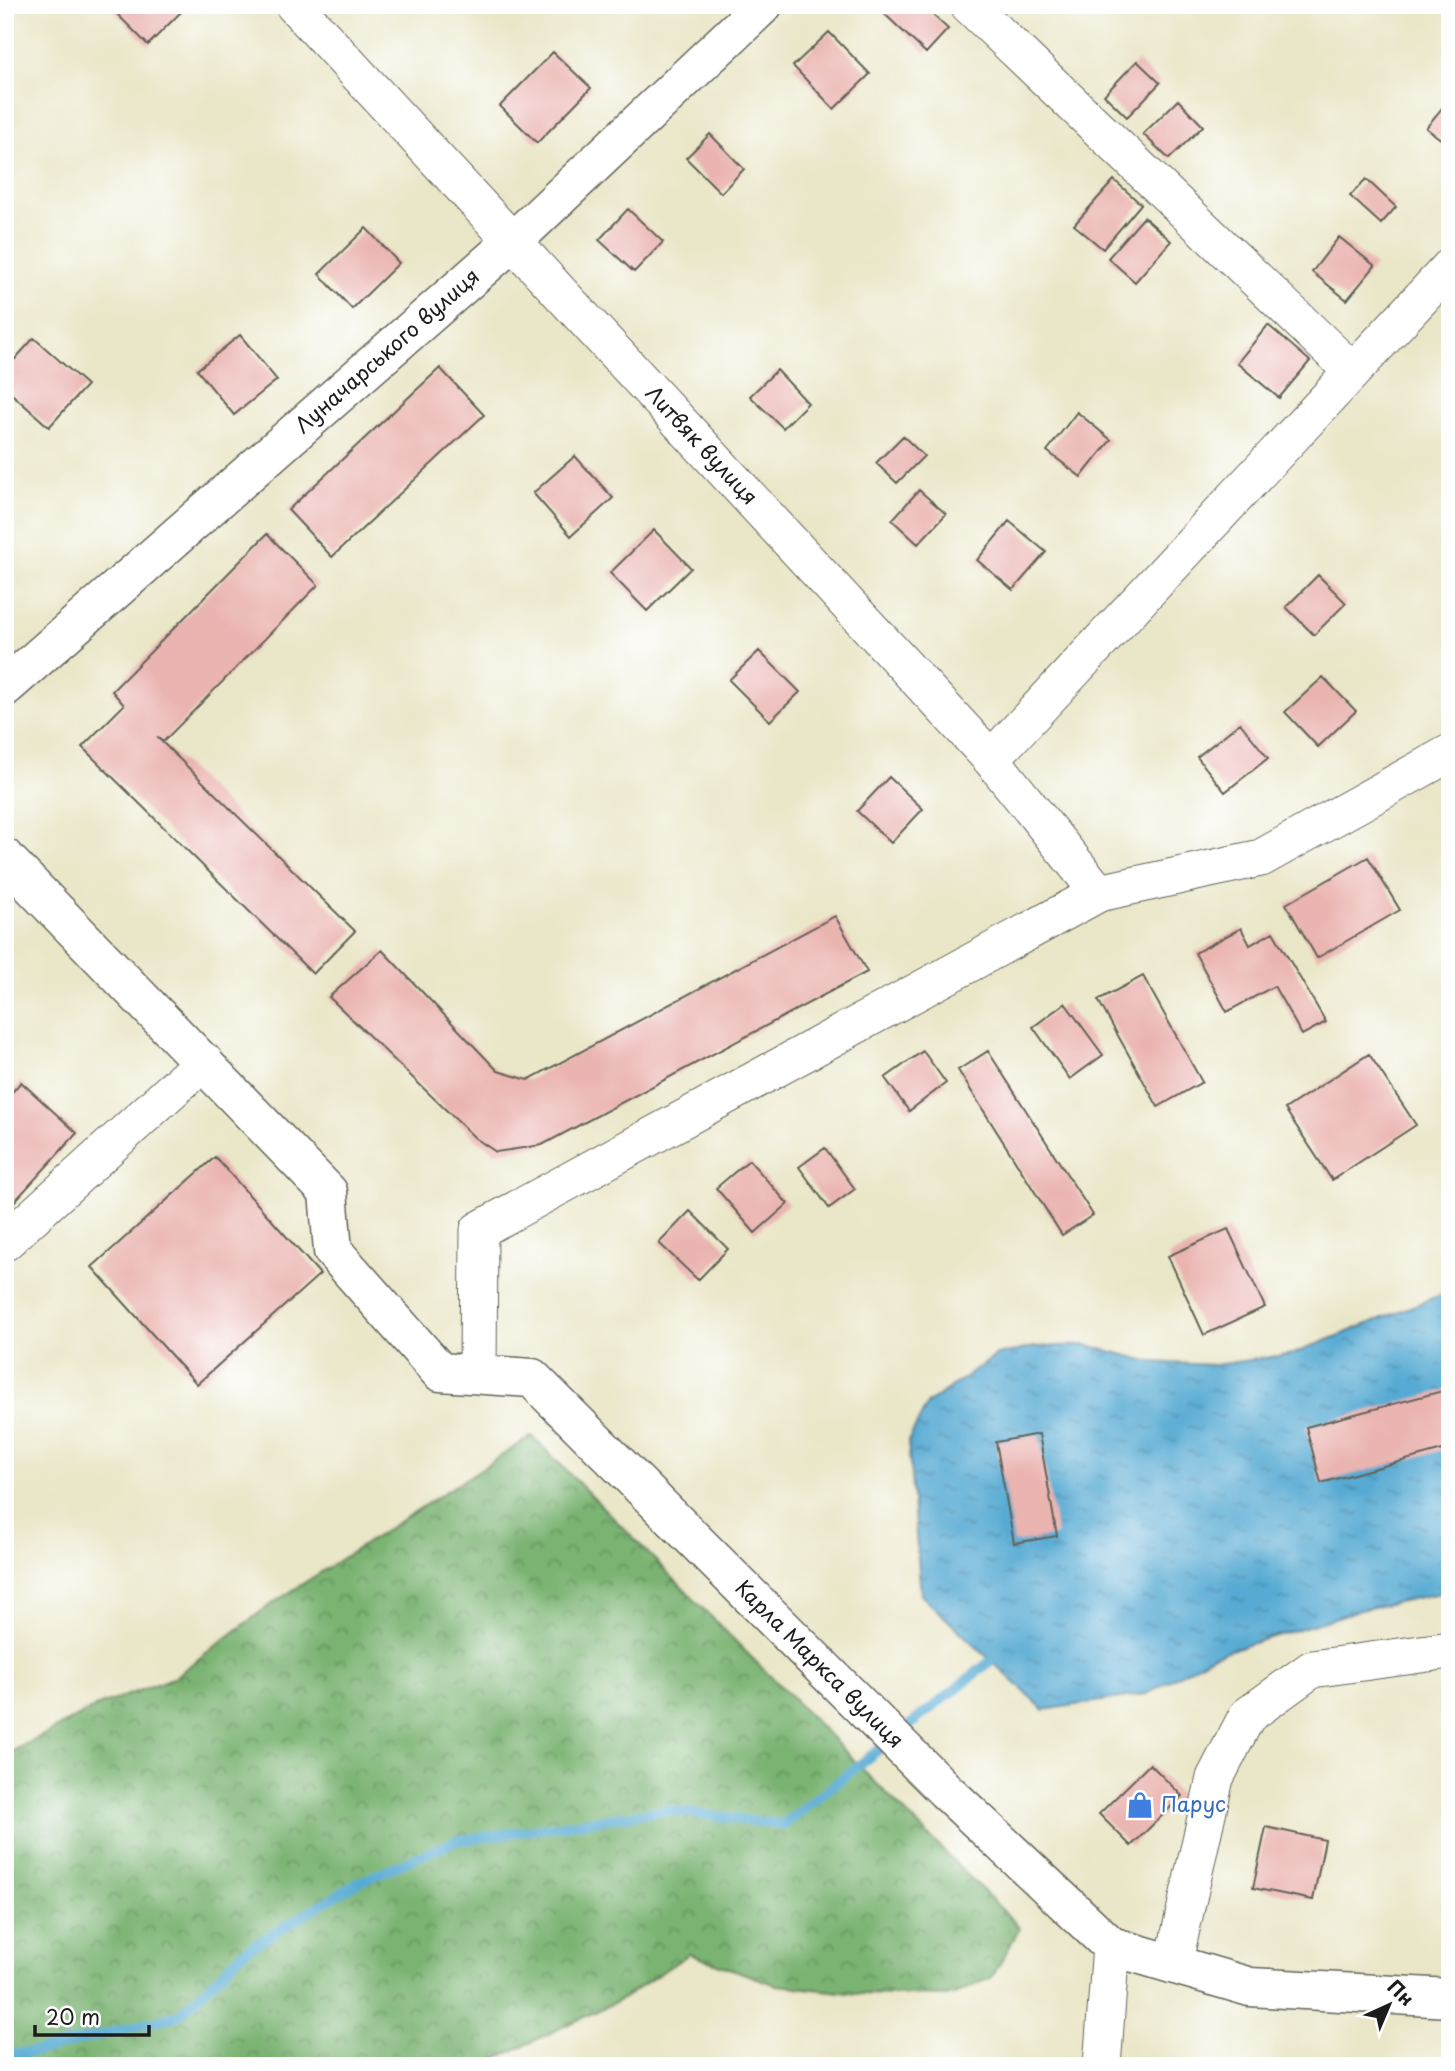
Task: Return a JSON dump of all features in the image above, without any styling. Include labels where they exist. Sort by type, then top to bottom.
[{"type":"main road","name":"Луначарського вулиця","points":[[5,687],[512,242],[763,5]]},
{"type":"main road","points":[[5,858],[328,1192],[333,1251],[440,1372],[478,1374]]},
{"type":"main road","name":"Карла Маркса вулиця","points":[[478,1374],[532,1378],[945,1790],[1111,1947]]},
{"type":"main road","points":[[1111,1947],[1250,1987],[1450,1998]]},
{"type":"street","name":"Литвяк вулиця","points":[[294,5],[991,759],[1099,893]]},
{"type":"street","points":[[969,5],[1350,370]]},
{"type":"street","points":[[991,759],[1350,370],[1450,267]]},
{"type":"street","points":[[478,1374],[479,1230],[1099,893],[1261,858],[1450,753]]},
{"type":"street","points":[[5,1242],[204,1061]]},
{"type":"street","points":[[1173,1965],[1215,1778],[1247,1716],[1312,1669],[1450,1650]]},
{"type":"street","points":[[1102,2066],[1111,1947]]},
{"type":"green space","points":[[532,1436],[1020,1928],[992,1977],[952,1996],[859,1994],[777,1985],[689,1954],[622,1999],[481,2066],[5,2066],[5,1755],[98,1706],[173,1678],[270,1605]]},
{"type":"water","points":[[1450,1291],[1450,1591],[1360,1610],[1214,1655],[1146,1694],[1044,1710],[921,1595],[908,1441],[928,1403],[997,1355],[1035,1347],[1086,1345],[1152,1362],[1214,1365],[1293,1354]]},
{"type":"building","points":[[117,5],[180,5],[184,9],[148,45],[113,10]]},
{"type":"building","points":[[875,5],[922,5],[948,29],[926,53]]},
{"type":"building","points":[[829,32],[870,74],[834,109],[793,66]]},
{"type":"building","points":[[553,52],[591,88],[537,143],[500,106]]},
{"type":"building","points":[[1137,61],[1160,83],[1127,117],[1104,95]]},
{"type":"building","points":[[1450,98],[1450,146],[1426,128]]},
{"type":"building","points":[[1178,100],[1203,126],[1169,159],[1143,134]]},
{"type":"building","points":[[710,134],[744,169],[721,193],[686,158]]},
{"type":"building","points":[[1366,179],[1396,207],[1381,224],[1350,196]]},
{"type":"building","points":[[1114,180],[1141,204],[1103,249],[1074,225]]},
{"type":"building","points":[[628,209],[663,242],[634,272],[599,240]]},
{"type":"building","points":[[1144,217],[1171,241],[1135,282],[1108,258]]},
{"type":"building","points":[[366,228],[399,263],[352,309],[319,274]]},
{"type":"building","points":[[1339,237],[1375,266],[1347,300],[1312,272]]},
{"type":"building","points":[[1268,325],[1310,361],[1279,398],[1237,363]]},
{"type":"building","points":[[240,335],[277,380],[234,415],[197,370]]},
{"type":"building","points":[[34,338],[87,385],[49,427],[5,388],[5,370]]},
{"type":"building","points":[[440,368],[484,415],[332,557],[288,510]]},
{"type":"building","points":[[777,370],[808,403],[783,428],[750,396]]},
{"type":"building","points":[[1077,412],[1111,440],[1081,477],[1047,451]]},
{"type":"building","points":[[903,436],[924,456],[897,483],[876,463]]},
{"type":"building","points":[[575,456],[613,498],[571,536],[533,493]]},
{"type":"building","points":[[919,490],[946,514],[918,544],[892,520]]},
{"type":"building","points":[[1009,521],[1046,552],[1013,590],[977,560]]},
{"type":"building","points":[[654,530],[691,568],[647,611],[610,573]]},
{"type":"building","points":[[267,534],[318,585],[163,742],[157,737],[355,931],[313,974],[82,747],[124,705],[112,691]]},
{"type":"building","points":[[1318,575],[1346,603],[1314,635],[1286,607]]},
{"type":"building","points":[[759,651],[800,692],[770,721],[729,680]]},
{"type":"building","points":[[1323,677],[1356,711],[1318,747],[1285,712]]},
{"type":"building","points":[[1240,723],[1268,758],[1225,792],[1197,757]]},
{"type":"building","points":[[889,777],[923,809],[891,843],[857,811]]},
{"type":"building","points":[[1368,857],[1400,910],[1317,958],[1286,904]]},
{"type":"building","points":[[835,916],[867,972],[542,1145],[496,1152],[475,1138],[329,997],[382,950],[498,1071],[528,1080]]},
{"type":"building","points":[[1241,928],[1250,945],[1273,932],[1326,1022],[1302,1035],[1274,986],[1227,1012],[1195,953]]},
{"type":"building","points":[[1143,976],[1202,1082],[1158,1107],[1098,1000]]},
{"type":"building","points":[[1065,1003],[1103,1055],[1070,1079],[1033,1027]]},
{"type":"building","points":[[923,1051],[946,1083],[909,1111],[885,1078]]},
{"type":"building","points":[[988,1051],[1093,1215],[1062,1235],[958,1070]]},
{"type":"building","points":[[1369,1054],[1416,1125],[1332,1180],[1285,1109]]},
{"type":"building","points":[[21,1082],[77,1133],[5,1212],[5,1100]]},
{"type":"building","points":[[825,1148],[855,1189],[829,1208],[799,1167]]},
{"type":"building","points":[[215,1157],[320,1274],[197,1384],[92,1267]]},
{"type":"building","points":[[749,1160],[788,1204],[755,1233],[716,1188]]},
{"type":"building","points":[[690,1211],[728,1249],[698,1280],[659,1243]]},
{"type":"building","points":[[1228,1229],[1265,1307],[1204,1335],[1168,1256]]},
{"type":"building","points":[[1450,1389],[1450,1448],[1321,1483],[1306,1427]]},
{"type":"building","points":[[1039,1434],[1057,1536],[1014,1543],[996,1442]]},
{"type":"building","name":"Парус","points":[[1150,1764],[1182,1796],[1131,1846],[1099,1814]]},
{"type":"building","points":[[1266,1827],[1325,1840],[1313,1900],[1253,1888]]},
{"type":"building","points":[[1384,2062],[1408,2064],[1383,2066]]},
{"type":"waterway","points":[[5,2055],[40,2051],[179,2015],[244,1951],[357,1883],[455,1841],[667,1810],[783,1825],[1001,1653]]},
{"type":"place","name":"Парус","points":[[1140,1805]]}]
